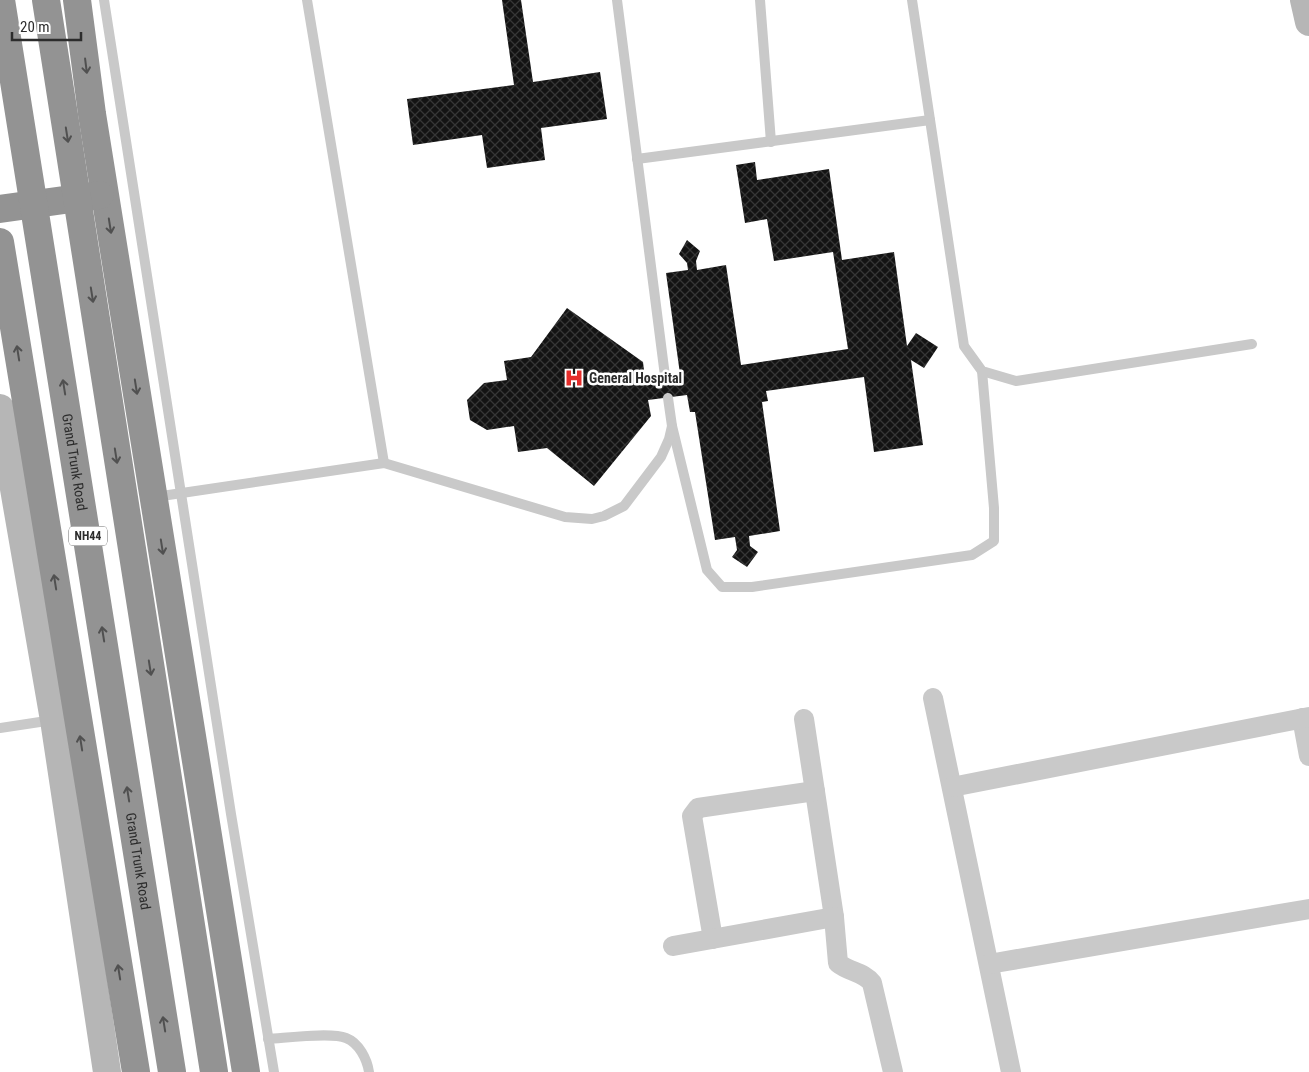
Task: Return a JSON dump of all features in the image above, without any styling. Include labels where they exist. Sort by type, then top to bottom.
[{"type":"highway","name":"Grand Trunk Road","points":[[1,0],[172,1072]]},
{"type":"highway","name":"NH44","points":[[46,0],[214,1072]]},
{"type":"highway","points":[[77,0],[105,194],[167,495],[246,1072]]},
{"type":"highway","points":[[0,209],[105,194]]},
{"type":"highway","points":[[0,242],[66,718],[136,1072]]},
{"type":"street","points":[[0,408],[66,718],[107,1072]]},
{"type":"street","points":[[934,698],[1011,1072]]},
{"type":"street","points":[[952,787],[1306,718],[1309,756]]},
{"type":"street","points":[[804,720],[834,917],[838,963],[846,969],[867,976],[872,983],[893,1072]]},
{"type":"street","points":[[714,938],[692,816],[694,811],[698,808],[815,791]]},
{"type":"street","points":[[989,964],[1309,909]]},
{"type":"street","points":[[672,946],[834,917]]},
{"type":"lane","points":[[104,0],[167,495],[274,1072]]},
{"type":"lane","points":[[307,0],[384,463]]},
{"type":"lane","points":[[617,0],[665,376]]},
{"type":"lane","points":[[760,0],[771,142]]},
{"type":"lane","points":[[668,398],[672,426],[707,570],[722,587],[752,587],[972,555],[994,541],[994,508],[982,371],[964,346],[912,0]]},
{"type":"lane","points":[[638,159],[930,120]]},
{"type":"lane","points":[[982,371],[1016,381],[1252,344]]},
{"type":"lane","points":[[167,495],[384,463],[565,517],[592,519],[604,516],[624,506],[661,457],[672,426]]},
{"type":"lane","points":[[0,728],[66,718]]},
{"type":"lane","points":[[268,1039],[333,1036],[347,1038],[360,1050],[368,1063],[369,1072]]},
{"type":"building","points":[[502,0],[521,0],[533,82],[600,72],[607,119],[541,128],[545,160],[487,168],[482,135],[413,145],[407,99],[514,85]]},
{"type":"building","points":[[755,162],[757,180],[829,169],[842,260],[894,252],[907,346],[916,333],[938,347],[924,368],[911,360],[923,445],[874,452],[864,377],[766,391],[768,401],[762,402],[780,531],[749,536],[750,546],[758,552],[747,567],[732,557],[737,550],[735,537],[715,540],[695,412],[690,412],[687,395],[648,400],[651,416],[594,486],[547,448],[518,452],[514,426],[487,430],[470,420],[467,400],[484,383],[507,380],[504,361],[531,357],[567,308],[643,362],[645,378],[680,374],[666,273],[688,270],[687,263],[679,254],[687,240],[700,251],[696,261],[697,270],[726,265],[741,365],[848,349],[833,252],[774,261],[767,219],[745,223],[736,165]]},
{"type":"place","name":"General Hospital","points":[[574,378]]}]
